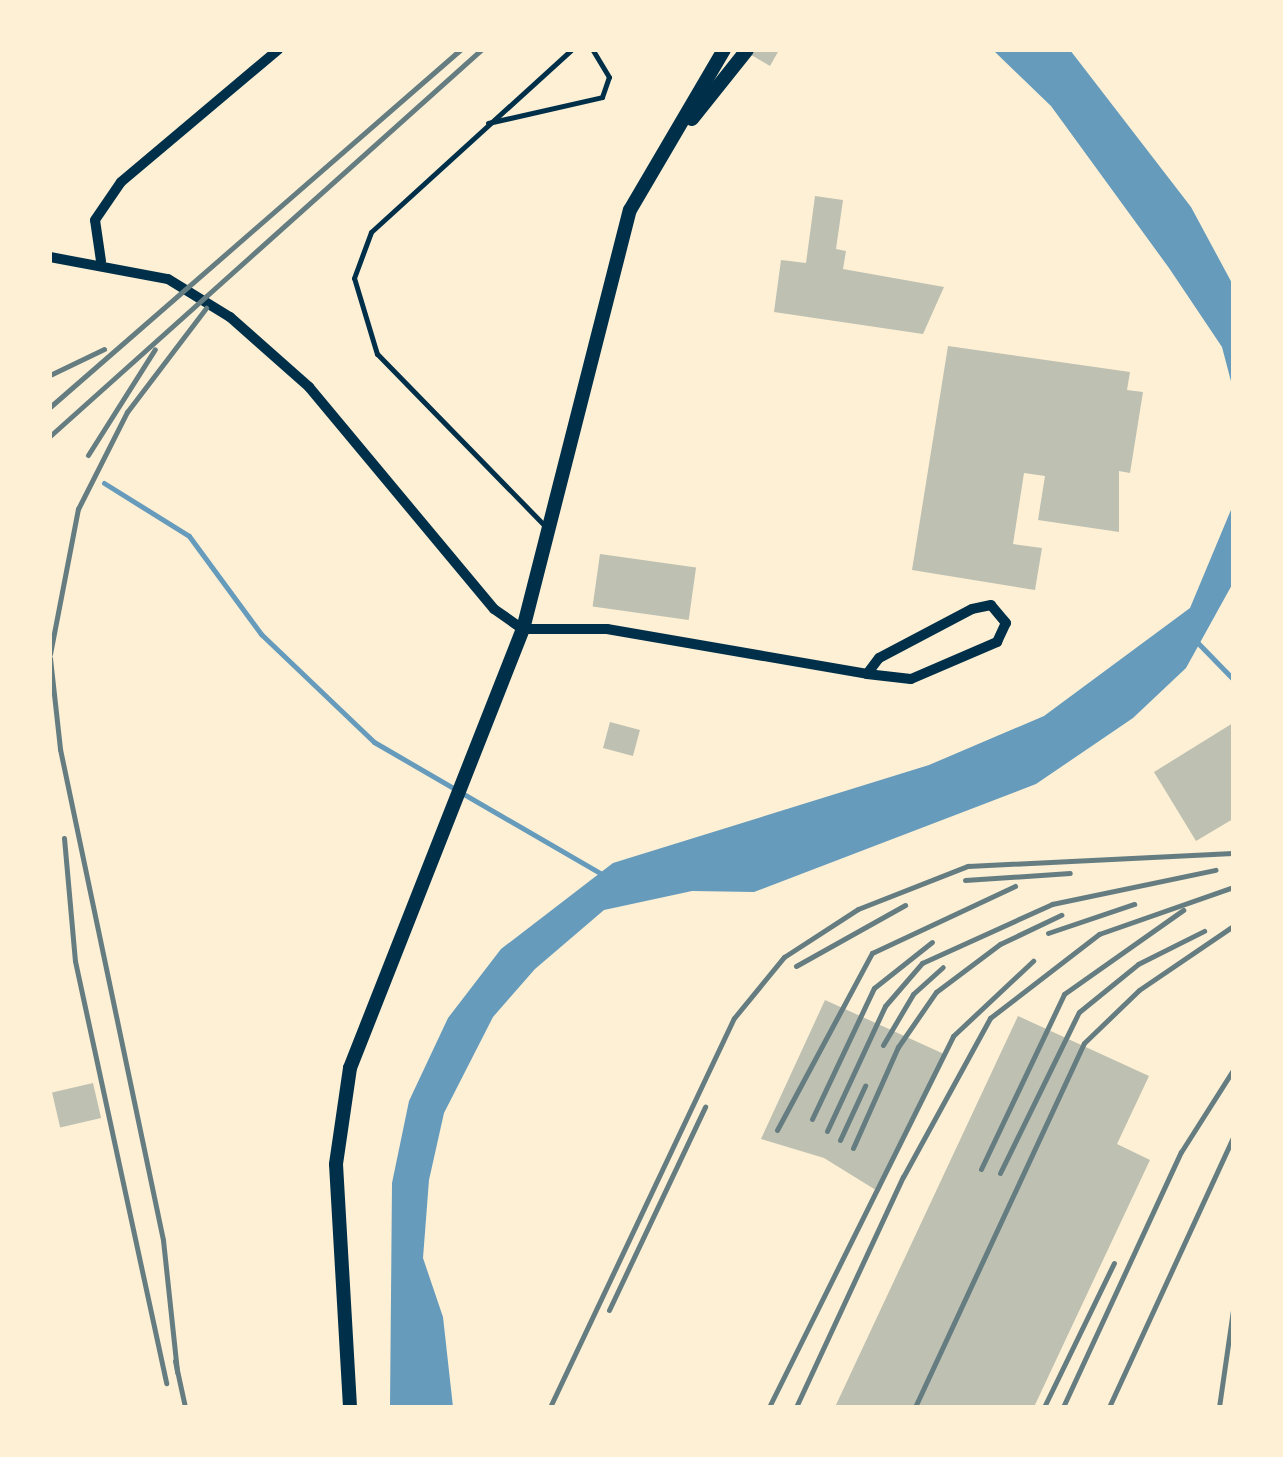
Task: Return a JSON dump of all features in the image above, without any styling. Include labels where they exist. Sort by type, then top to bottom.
[{"type":"street","points":[[101,261],[94,220],[121,182],[278,50]]},
{"type":"street","points":[[350,1407],[337,1265],[340,1118],[367,1016],[476,760],[523,629],[630,210],[688,123],[724,50]]},
{"type":"street","points":[[688,123],[721,94],[747,50]]},
{"type":"street","points":[[50,258],[101,261],[168,280],[230,317],[309,387],[494,609],[523,629],[607,629],[867,674],[911,679],[997,642],[1006,622],[990,605],[972,609],[867,674]]},
{"type":"lane","points":[[549,530],[377,354],[360,318],[354,278],[370,232],[571,50]]},
{"type":"lane","points":[[485,124],[602,97],[609,77],[593,50]]},
{"type":"water","points":[[993,50],[1070,50],[1191,207],[1233,285],[1233,389],[1222,347],[1169,268],[1051,106]]},
{"type":"water","points":[[1233,505],[1233,583],[1186,668],[1133,718],[1036,784],[754,892],[692,891],[604,910],[535,969],[493,1017],[444,1113],[429,1180],[423,1258],[443,1317],[453,1407],[390,1407],[392,1183],[409,1101],[448,1018],[501,949],[613,863],[929,765],[1044,716],[1190,608]]},
{"type":"building","points":[[743,50],[779,50],[770,66]]},
{"type":"building","points":[[815,196],[843,200],[836,249],[846,251],[843,269],[944,287],[923,334],[774,312],[781,260],[806,263]]},
{"type":"building","points":[[948,346],[1130,372],[1127,390],[1143,392],[1130,473],[1119,471],[1119,532],[1038,520],[1045,476],[1024,473],[1013,544],[1042,548],[1035,590],[912,570]]},
{"type":"building","points":[[600,554],[696,567],[689,620],[593,606]]},
{"type":"building","points":[[610,722],[640,730],[633,756],[603,748]]},
{"type":"building","points":[[1233,723],[1233,819],[1196,841],[1154,772]]},
{"type":"building","points":[[825,1000],[944,1054],[879,1192],[824,1158],[761,1139]]},
{"type":"building","points":[[1018,1016],[1149,1076],[1117,1144],[1150,1160],[1034,1407],[835,1407]]},
{"type":"building","points":[[93,1083],[101,1118],[60,1128],[52,1092]]},
{"type":"waterway","points":[[104,483],[189,536],[261,634],[374,742],[602,874]]},
{"type":"waterway","points":[[1197,642],[1233,679]]},
{"type":"railway","points":[[50,407],[460,50]]},
{"type":"railway","points":[[50,436],[481,50]]},
{"type":"railway","points":[[50,654],[78,509],[127,412],[206,308]]},
{"type":"railway","points":[[50,375],[104,349]]},
{"type":"railway","points":[[88,455],[155,349]]},
{"type":"railway","points":[[50,658],[60,749],[163,1240],[177,1372]]},
{"type":"railway","points":[[64,838],[75,961],[166,1383]]},
{"type":"railway","points":[[550,1407],[734,1018],[784,957],[858,909],[968,866],[1233,853]]},
{"type":"railway","points":[[827,1131],[885,1006],[922,963],[1052,904],[1215,870]]},
{"type":"railway","points":[[965,880],[1070,873]]},
{"type":"railway","points":[[777,1130],[872,953],[1015,886]]},
{"type":"railway","points":[[796,1407],[903,1177],[990,1018],[1099,934],[1233,887]]},
{"type":"railway","points":[[1048,933],[1134,904]]},
{"type":"railway","points":[[796,966],[905,905]]},
{"type":"railway","points":[[981,1169],[1064,994],[1183,910]]},
{"type":"railway","points":[[853,1148],[898,1047],[936,992],[1000,944],[1061,915]]},
{"type":"railway","points":[[915,1407],[1084,1043],[1139,990],[1233,926]]},
{"type":"railway","points":[[1000,1173],[1079,1012],[1138,964],[1204,931]]},
{"type":"railway","points":[[812,1119],[874,988],[932,942]]},
{"type":"railway","points":[[769,1407],[953,1036],[1033,961]]},
{"type":"railway","points":[[883,1045],[913,994],[943,967]]},
{"type":"railway","points":[[1063,1407],[1181,1152],[1233,1070]]},
{"type":"railway","points":[[840,1140],[865,1086]]},
{"type":"railway","points":[[609,1310],[705,1107]]},
{"type":"railway","points":[[1109,1407],[1233,1138]]},
{"type":"railway","points":[[1044,1407],[1114,1263]]},
{"type":"railway","points":[[1219,1407],[1233,1310]]},
{"type":"railway","points":[[175,1361],[185,1407]]}]
